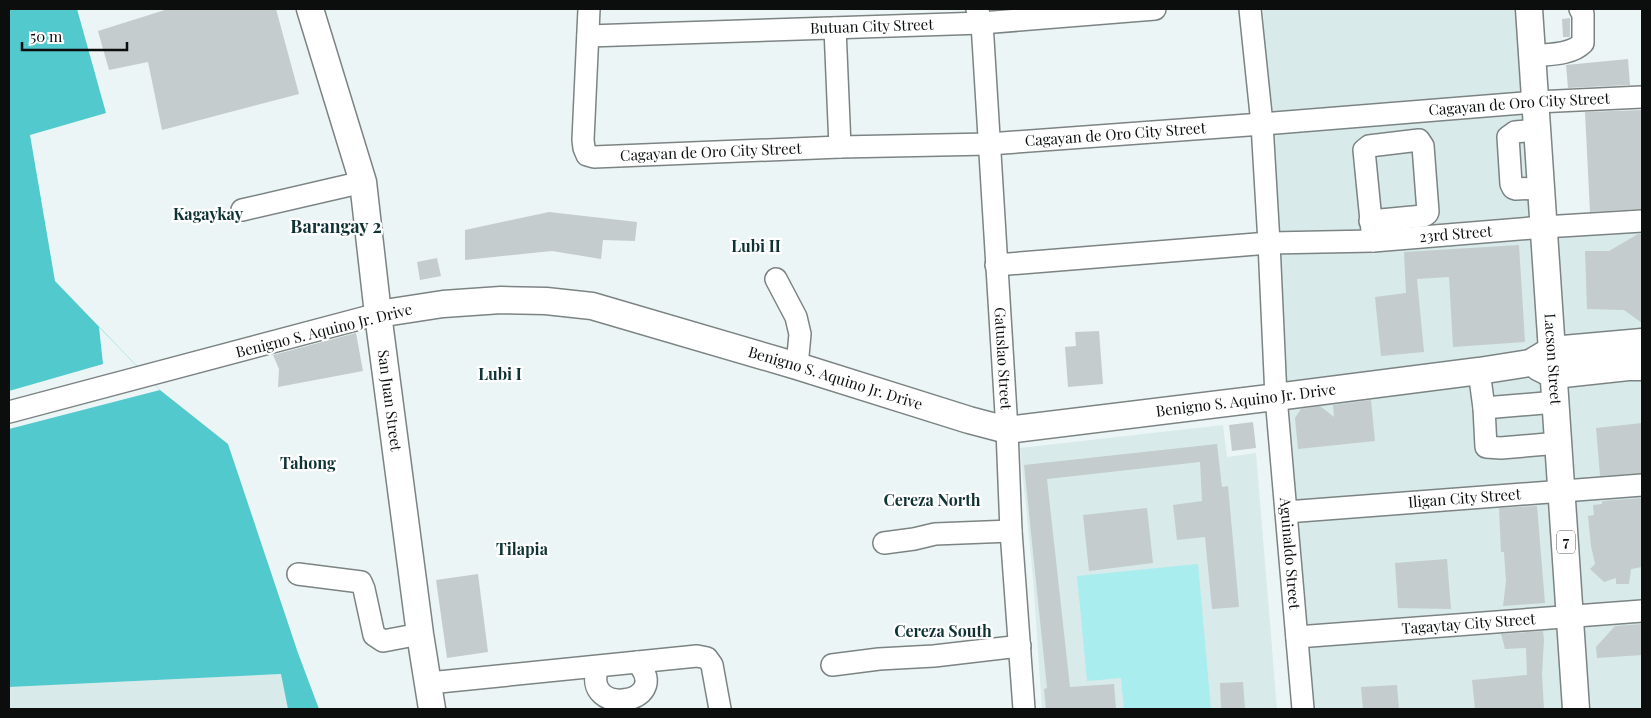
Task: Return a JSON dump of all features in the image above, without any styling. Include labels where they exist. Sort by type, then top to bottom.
[{"type":"main road","name":"San Juan Street","points":[[310,9],[363,182],[378,314],[420,634],[432,709]]},
{"type":"main road","name":"Lacson Street","points":[[1529,9],[1576,709]]},
{"type":"main road","name":"Benigno S. Aquino Jr. Drive","points":[[378,314],[443,304],[502,300],[546,301],[592,306],[1007,430],[1530,363],[1553,362]]},
{"type":"main road","points":[[1553,362],[1642,342]]},
{"type":"main road","points":[[1553,362],[1642,367]]},
{"type":"street","points":[[588,36],[589,9]]},
{"type":"street","name":"Butuan City Street","points":[[588,36],[835,28],[980,16],[1155,9]]},
{"type":"street","name":"Aguinaldo Street","points":[[1250,9],[1262,124],[1270,243],[1276,397],[1303,709]]},
{"type":"street","points":[[1533,56],[1572,50],[1578,48],[1583,43],[1582,14],[1580,9]]},
{"type":"street","name":"Gatuslao Street","points":[[980,16],[1007,430],[1011,531],[1024,709]]},
{"type":"street","points":[[835,28],[840,147]]},
{"type":"street","name":"Cagayan de Oro City Street","points":[[588,36],[583,140],[587,155],[600,158],[840,147],[989,144],[1536,102],[1642,97]]},
{"type":"street","points":[[242,210],[363,182]]},
{"type":"street","points":[[1370,220],[1373,242]]},
{"type":"street","name":"23rd Street","points":[[996,265],[1270,243],[1373,242],[1544,226],[1642,221]]},
{"type":"street","points":[[776,279],[796,317],[800,334],[797,366]]},
{"type":"street","name":"Benigno S. Aquino Jr. Drive","points":[[9,412],[378,314]]},
{"type":"street","points":[[1479,371],[1484,408],[1486,447],[1501,448],[1559,443]]},
{"type":"street","points":[[1484,408],[1556,402]]},
{"type":"street","name":"Iligan City Street","points":[[1286,512],[1642,485]]},
{"type":"street","points":[[884,542],[914,539],[935,534],[1011,531]]},
{"type":"street","points":[[298,574],[360,582],[364,589],[374,635],[383,641],[420,634]]},
{"type":"street","name":"Tagaytay City Street","points":[[1297,637],[1642,611]]},
{"type":"street","points":[[832,665],[1020,646]]},
{"type":"street","points":[[429,683],[697,656],[707,658],[712,665],[720,709]]},
{"type":"street","points":[[598,667],[595,677],[599,693],[612,704],[628,704],[642,694],[645,686],[644,670],[637,662]]},
{"type":"shaded area","points":[[9,9],[77,9],[106,113],[30,135],[55,281],[160,390],[228,444],[298,653],[319,709],[288,709],[281,674],[9,687]]},
{"type":"shaded area","points":[[1263,9],[1516,9],[1531,239],[1642,229],[1642,709],[1314,709],[1286,412]]},
{"type":"shaded area","points":[[1223,425],[1227,457],[1256,453],[1277,709],[1042,709],[1033,578],[1020,448]]},
{"type":"shaded area","points":[[1198,564],[1211,709],[1124,709],[1121,678],[1087,681],[1077,576]]},
{"type":"shaded area","points":[[282,674],[288,709],[9,709],[9,687]]},
{"type":"pier","points":[[99,327],[160,390],[9,429],[9,391],[103,364]]},
{"type":"building","points":[[168,9],[276,9],[299,94],[162,130],[148,62],[109,70],[98,31]]},
{"type":"building","points":[[1570,18],[1570,37],[1563,37],[1562,19]]},
{"type":"building","points":[[1628,59],[1630,85],[1568,88],[1566,65]]},
{"type":"building","points":[[1642,110],[1642,209],[1590,212],[1585,112]]},
{"type":"building","points":[[549,212],[637,222],[635,241],[603,240],[601,259],[552,251],[465,260],[465,230]]},
{"type":"building","points":[[1638,234],[1642,234],[1642,323],[1624,310],[1587,309],[1585,251],[1609,251]]},
{"type":"building","points":[[1519,245],[1525,342],[1453,347],[1449,277],[1417,279],[1424,352],[1381,356],[1375,297],[1406,293],[1404,252]]},
{"type":"building","points":[[437,258],[441,276],[420,280],[417,262]]},
{"type":"building","points":[[1099,331],[1103,384],[1068,387],[1065,347],[1076,346],[1075,332]]},
{"type":"building","points":[[356,333],[363,371],[278,387],[279,369],[273,355]]},
{"type":"building","points":[[1371,400],[1375,441],[1298,449],[1295,418],[1301,409],[1320,406],[1334,417],[1333,405]]},
{"type":"building","points":[[1253,422],[1256,448],[1232,451],[1229,425]]},
{"type":"building","points":[[1642,423],[1642,473],[1600,476],[1596,428]]},
{"type":"building","points":[[1217,444],[1222,487],[1228,486],[1239,607],[1212,609],[1205,537],[1177,540],[1173,505],[1202,501],[1200,462],[1047,479],[1070,687],[1114,684],[1116,709],[1046,709],[1044,689],[1047,688],[1024,465]]},
{"type":"building","points":[[1642,498],[1642,567],[1631,569],[1629,584],[1616,584],[1616,578],[1604,582],[1590,569],[1595,564],[1588,516],[1594,515],[1593,505],[1602,504],[1602,501]]},
{"type":"building","points":[[1537,506],[1545,603],[1503,606],[1506,581],[1504,552],[1501,552],[1499,508]]},
{"type":"building","points":[[1147,508],[1153,563],[1089,571],[1083,515]]},
{"type":"building","points":[[1447,559],[1451,609],[1398,608],[1395,563]]},
{"type":"building","points":[[478,574],[488,652],[447,658],[436,580]]},
{"type":"building","points":[[1642,624],[1642,655],[1597,658],[1596,647],[1615,626]]},
{"type":"building","points":[[1543,631],[1542,674],[1544,709],[1475,709],[1472,680],[1527,675],[1526,648],[1505,649],[1501,634]]},
{"type":"building","points":[[1243,682],[1245,709],[1221,709],[1220,683]]},
{"type":"building","points":[[1397,685],[1399,709],[1363,709],[1361,687]]},
{"type":"district","name":"Kagaykay","points":[[208,214]]},
{"type":"district","name":"Barangay 2","points":[[336,227]]},
{"type":"district","name":"Lubi II","points":[[756,246]]},
{"type":"district","name":"Lubi I","points":[[500,374]]},
{"type":"district","name":"Tahong","points":[[308,463]]},
{"type":"district","name":"Cereza North","points":[[932,500]]},
{"type":"district","name":"Tilapia","points":[[522,549]]},
{"type":"district","name":"Cereza South","points":[[943,631]]}]
